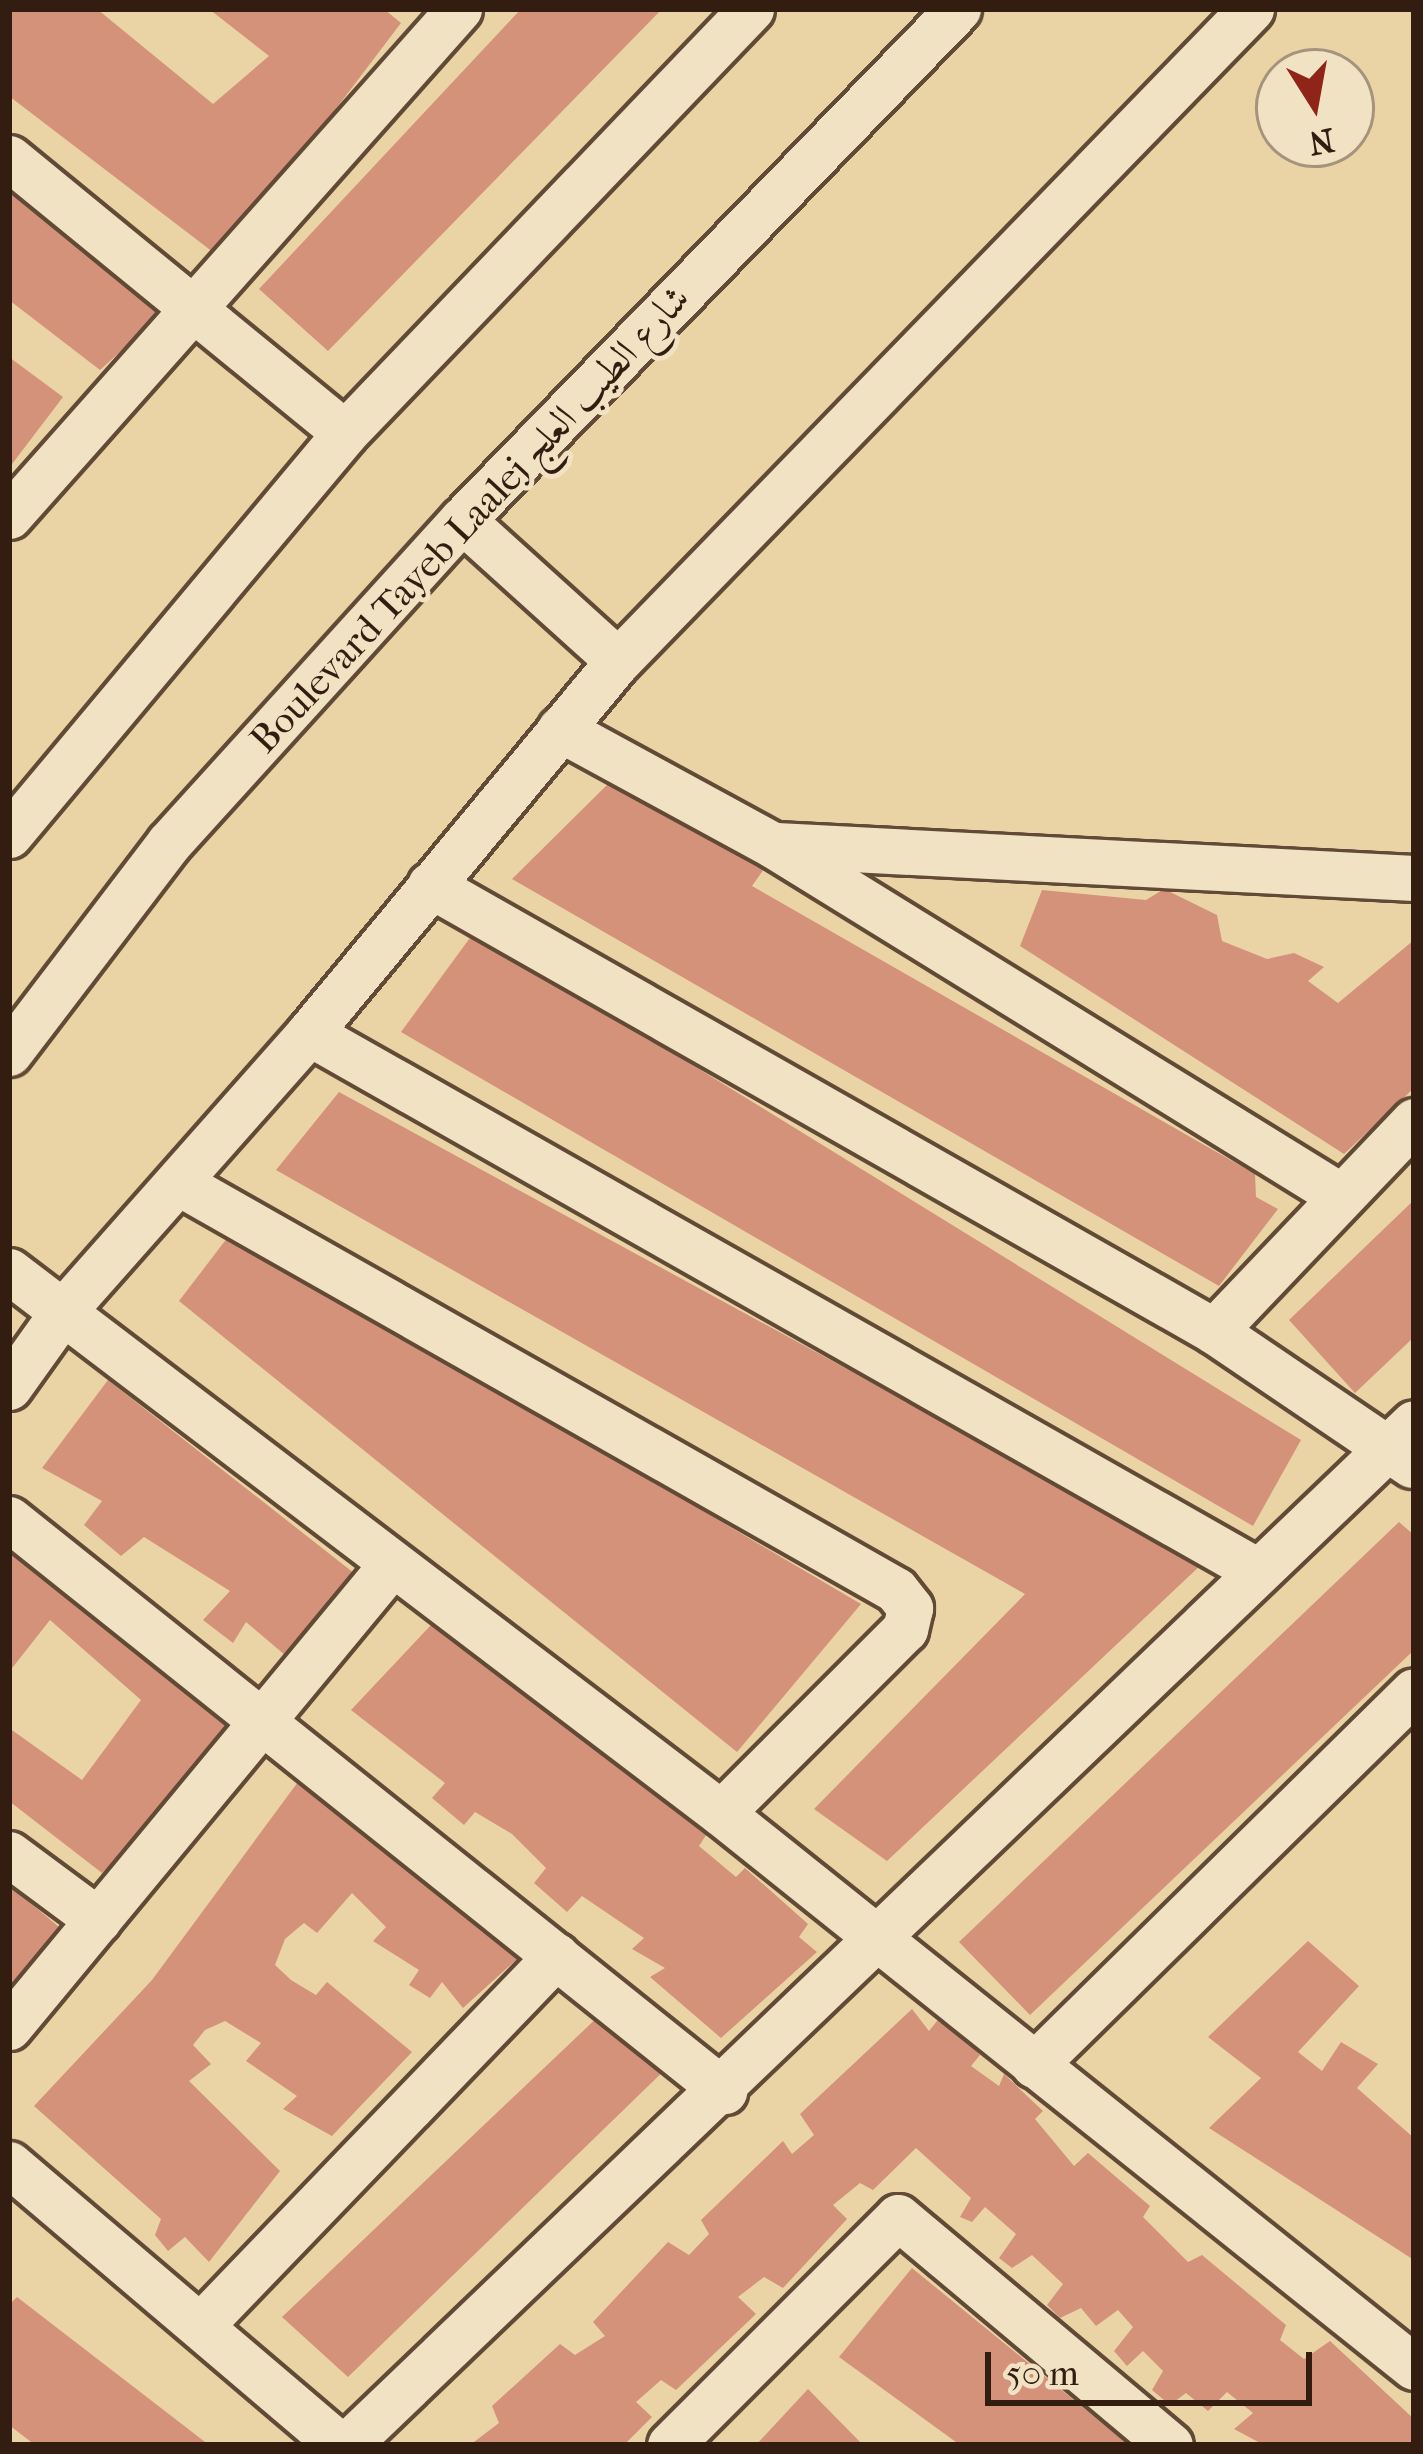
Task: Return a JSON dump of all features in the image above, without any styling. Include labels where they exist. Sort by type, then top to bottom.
[{"type":"street","points":[[9,516],[187,308],[459,9]]},
{"type":"street","points":[[9,835],[346,433],[751,9]]},
{"type":"street","name":"Boulevard Tayeb Laalej شارع الطيب العلج","points":[[9,1053],[169,843],[462,520],[958,9]]},
{"type":"street","points":[[9,1387],[64,1310],[309,1033],[619,661],[1251,9]]},
{"type":"street","points":[[9,158],[187,308],[346,433]]},
{"type":"street","points":[[462,520],[619,661]]},
{"type":"street","points":[[560,729],[773,845],[1339,1196]]},
{"type":"street","points":[[773,845],[1414,878]]},
{"type":"street","points":[[9,2164],[343,2445],[724,2091],[872,1937],[1254,1569],[1406,1446],[1214,1331],[430,885]]},
{"type":"street","points":[[309,1033],[1254,1569]]},
{"type":"street","points":[[1214,1331],[1414,1121]]},
{"type":"street","points":[[179,1183],[896,1590],[910,1608],[905,1629],[721,1813]]},
{"type":"street","points":[[9,1271],[721,1813],[1414,2367]]},
{"type":"street","points":[[9,1520],[724,2091]]},
{"type":"street","points":[[9,2027],[391,1565]]},
{"type":"street","points":[[1034,2065],[1414,1691]]},
{"type":"street","points":[[9,1854],[98,1920]]},
{"type":"street","points":[[202,2324],[556,1956]]},
{"type":"street","points":[[670,2445],[898,2217],[1170,2445]]},
{"type":"building","points":[[9,9],[97,9],[213,104],[269,56],[209,9],[384,9],[401,23],[222,259],[9,96]]},
{"type":"building","points":[[521,9],[662,9],[328,351],[259,289]]},
{"type":"building","points":[[9,185],[165,311],[100,370],[9,300]]},
{"type":"building","points":[[9,357],[63,397],[9,468]]},
{"type":"building","points":[[609,783],[764,869],[752,886],[1255,1174],[1256,1197],[1278,1209],[1219,1286],[512,879]]},
{"type":"building","points":[[1164,889],[1217,915],[1222,941],[1267,959],[1294,953],[1324,967],[1308,981],[1338,1003],[1414,940],[1414,1088],[1344,1154],[1020,946],[1042,890],[1146,900]]},
{"type":"building","points":[[475,931],[1301,1440],[1253,1526],[401,1032]]},
{"type":"building","points":[[339,1092],[1203,1563],[887,1861],[814,1809],[1025,1594],[276,1170]]},
{"type":"building","points":[[1414,1200],[1414,1337],[1355,1393],[1289,1320]]},
{"type":"building","points":[[231,1233],[861,1604],[737,1752],[179,1301]]},
{"type":"building","points":[[108,1380],[359,1577],[292,1661],[246,1622],[233,1643],[203,1620],[230,1591],[144,1537],[121,1556],[84,1525],[102,1501],[42,1468]]},
{"type":"building","points":[[1399,1522],[1414,1535],[1414,1650],[1030,2015],[959,1942]]},
{"type":"building","points":[[9,1535],[244,1719],[179,1803],[102,1873],[9,1801],[9,1728],[82,1780],[141,1700],[50,1620],[9,1672]]},
{"type":"building","points":[[431,1625],[710,1829],[699,1846],[736,1877],[745,1868],[808,1924],[799,1937],[817,1952],[721,2038],[650,1977],[665,1968],[632,1949],[644,1938],[582,1896],[567,1912],[534,1883],[546,1868],[512,1834],[475,1812],[464,1825],[432,1798],[445,1783],[351,1710]]},
{"type":"building","points":[[309,1767],[517,1959],[463,2008],[442,1982],[430,1998],[409,1985],[419,1970],[373,1941],[386,1927],[352,1893],[317,1933],[304,1923],[285,1939],[275,1965],[291,1980],[316,1995],[327,1982],[412,2052],[332,2136],[283,2109],[297,2096],[246,2061],[261,2043],[225,2021],[205,2030],[193,2045],[211,2064],[189,2081],[280,2171],[209,2262],[185,2237],[168,2251],[155,2235],[161,2219],[34,2106],[152,1980]]},
{"type":"building","points":[[9,1885],[65,1932],[9,1996]]},
{"type":"building","points":[[1308,1941],[1359,1986],[1298,2052],[1322,2071],[1341,2042],[1378,2064],[1357,2088],[1414,2138],[1414,2260],[1209,2128],[1261,2078],[1208,2037]]},
{"type":"building","points":[[912,2009],[929,2031],[941,2016],[980,2055],[971,2066],[999,2086],[1004,2074],[1043,2111],[1035,2119],[1074,2166],[1088,2153],[1150,2206],[1143,2217],[1188,2262],[1202,2255],[1286,2325],[1280,2340],[1304,2359],[1330,2341],[1414,2419],[1414,2444],[1264,2445],[1234,2429],[1253,2413],[1227,2392],[1208,2411],[1186,2393],[1170,2405],[1152,2390],[1163,2371],[1143,2351],[1127,2366],[1114,2351],[1133,2327],[1118,2310],[1096,2326],[1081,2308],[1060,2318],[1047,2305],[1063,2284],[1032,2255],[1012,2268],[999,2258],[1016,2234],[985,2207],[972,2222],[960,2217],[971,2198],[916,2148],[873,2190],[860,2183],[833,2205],[847,2219],[783,2288],[764,2277],[738,2297],[756,2314],[676,2390],[661,2380],[636,2402],[652,2417],[624,2445],[470,2445],[499,2423],[492,2406],[560,2344],[575,2355],[605,2336],[593,2322],[668,2242],[689,2255],[709,2234],[701,2220],[783,2141],[792,2154],[814,2135],[800,2114]]},
{"type":"building","points":[[603,2012],[675,2060],[348,2377],[282,2317]]},
{"type":"building","points":[[912,2268],[1129,2445],[960,2445],[839,2357]]},
{"type":"building","points":[[17,2297],[209,2445],[35,2445],[9,2425],[9,2305]]},
{"type":"building","points":[[808,2389],[863,2445],[756,2445]]}]
